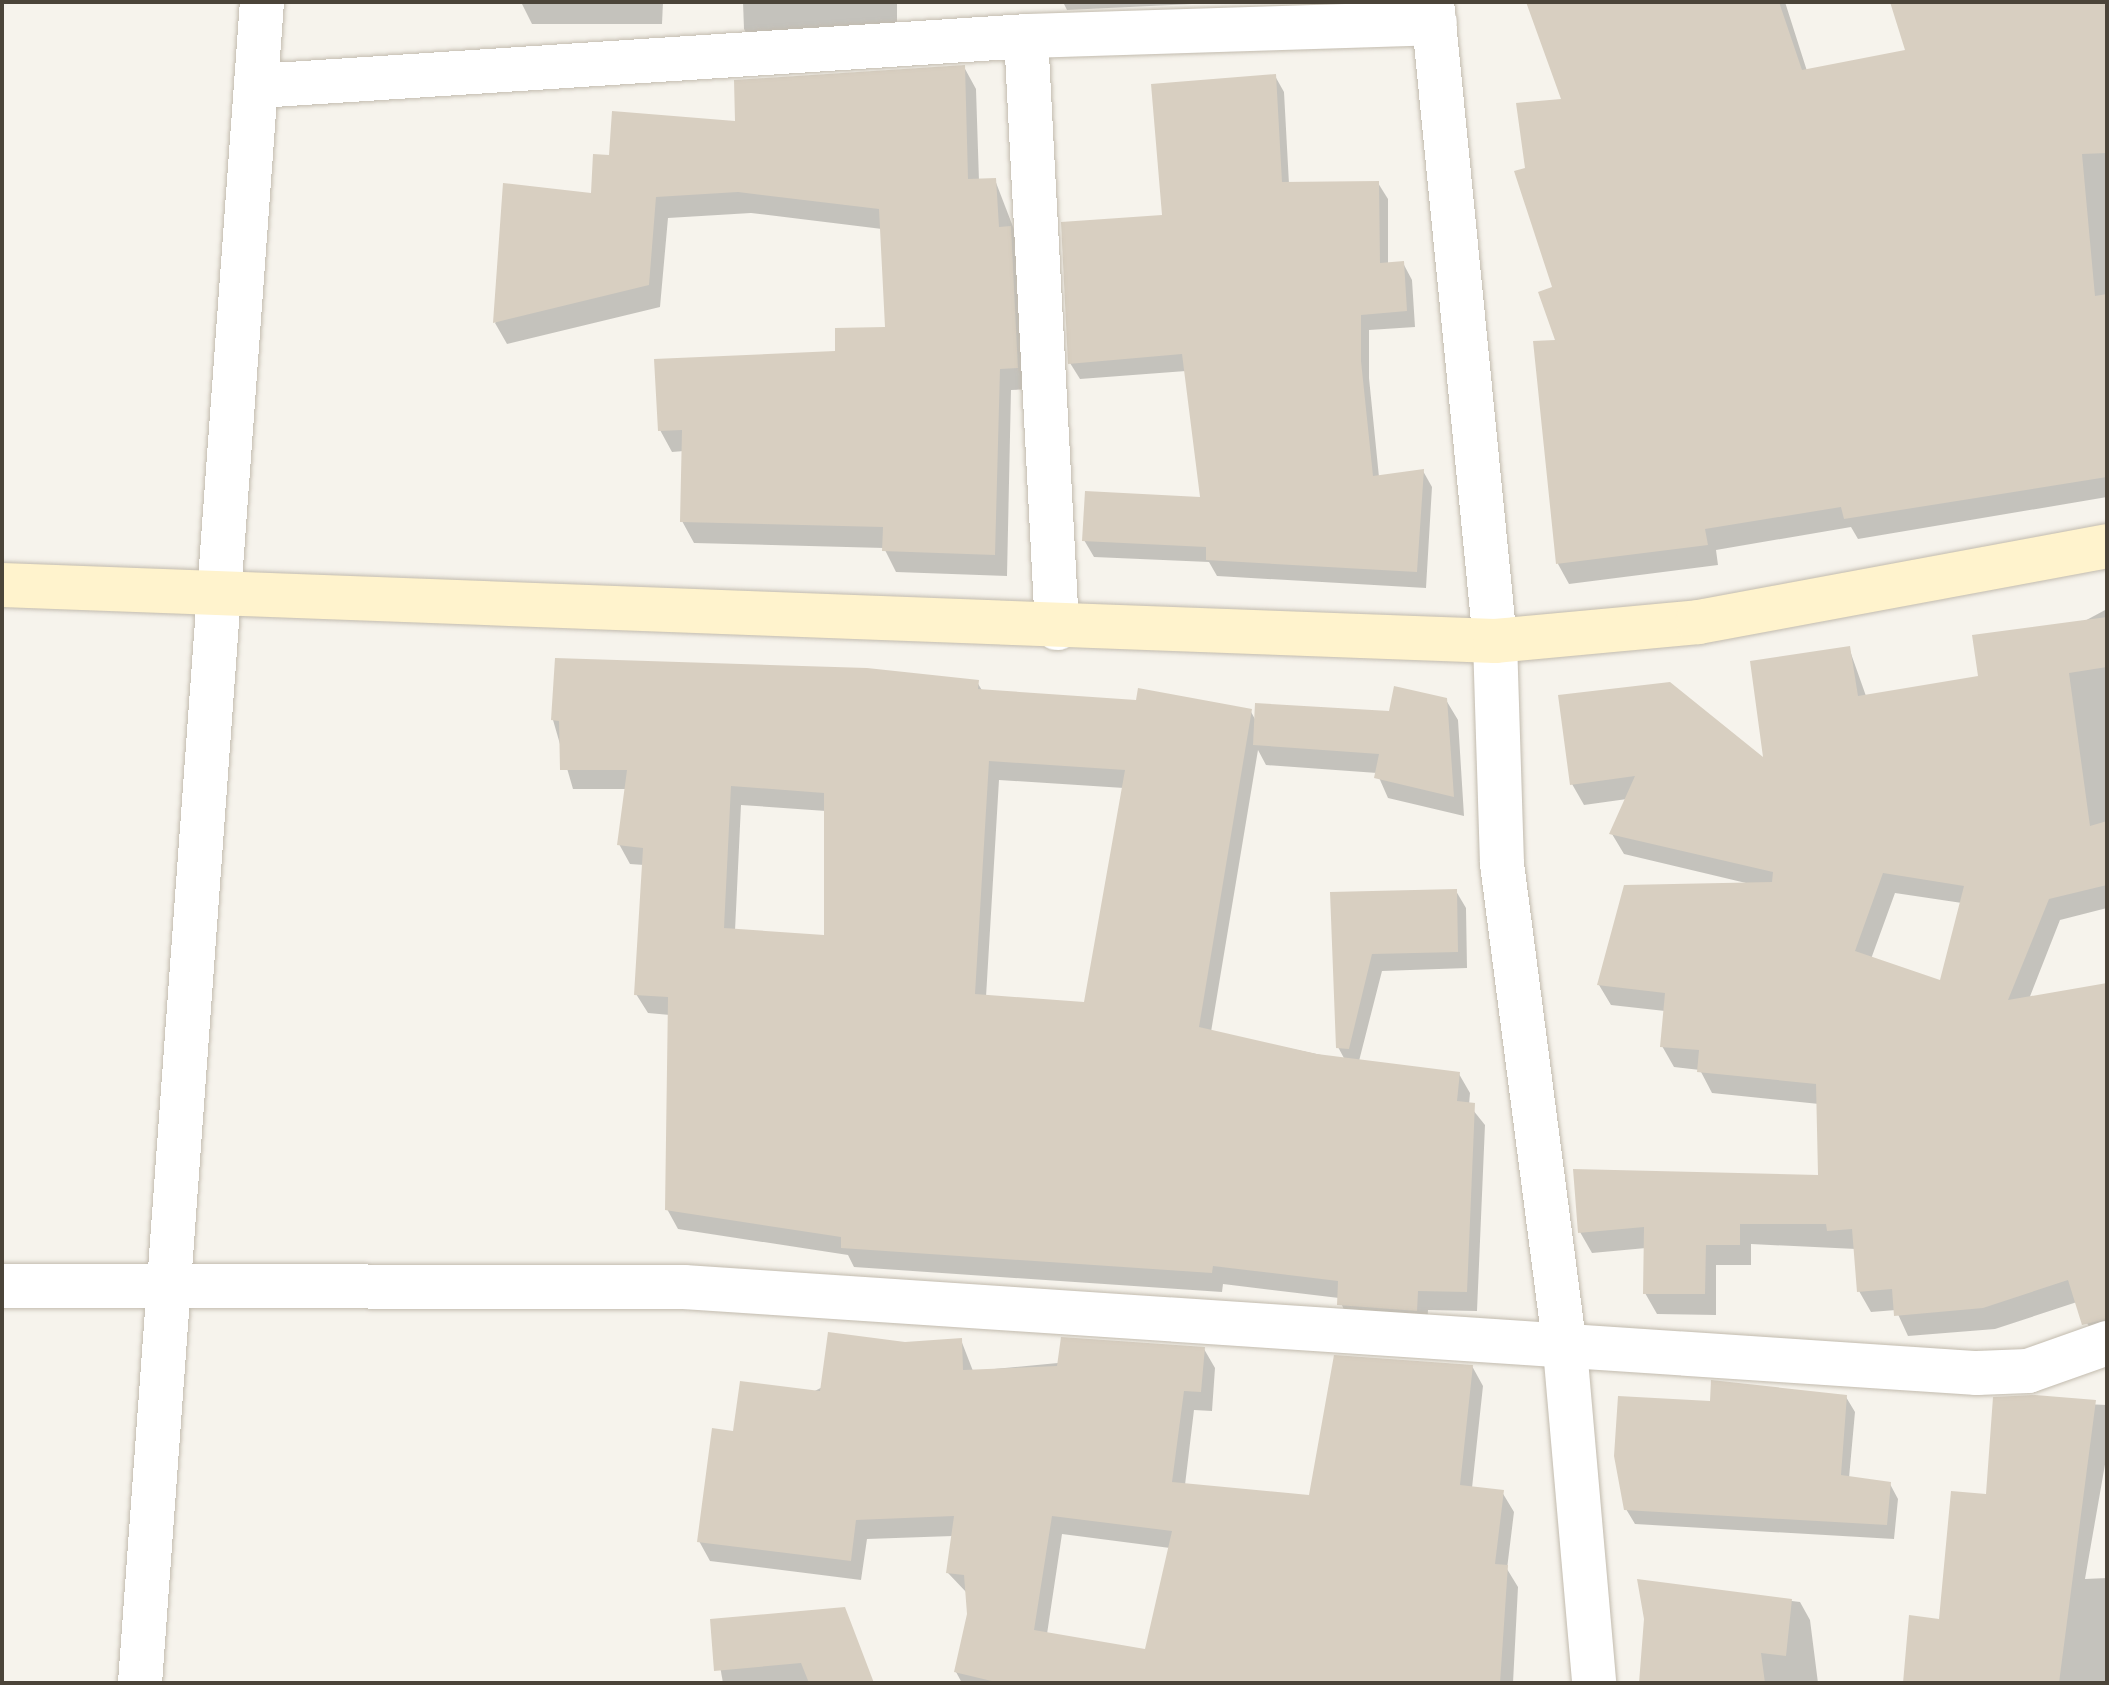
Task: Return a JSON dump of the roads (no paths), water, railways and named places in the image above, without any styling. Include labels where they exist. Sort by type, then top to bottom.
[{"type":"street","points":[[140,1683],[166,1291],[222,596],[262,2]]},
{"type":"street","points":[[258,86],[1434,13],[1495,641],[1502,864],[1565,1349],[1594,1683]]},
{"type":"street","points":[[1026,36],[1057,628]]},
{"type":"street","points":[[2,585],[1057,628],[1495,641],[1698,622],[2107,546]]},
{"type":"street","points":[[2,1286],[166,1291],[684,1287],[1565,1349],[1977,1373],[2028,1371],[2107,1343]]}]
